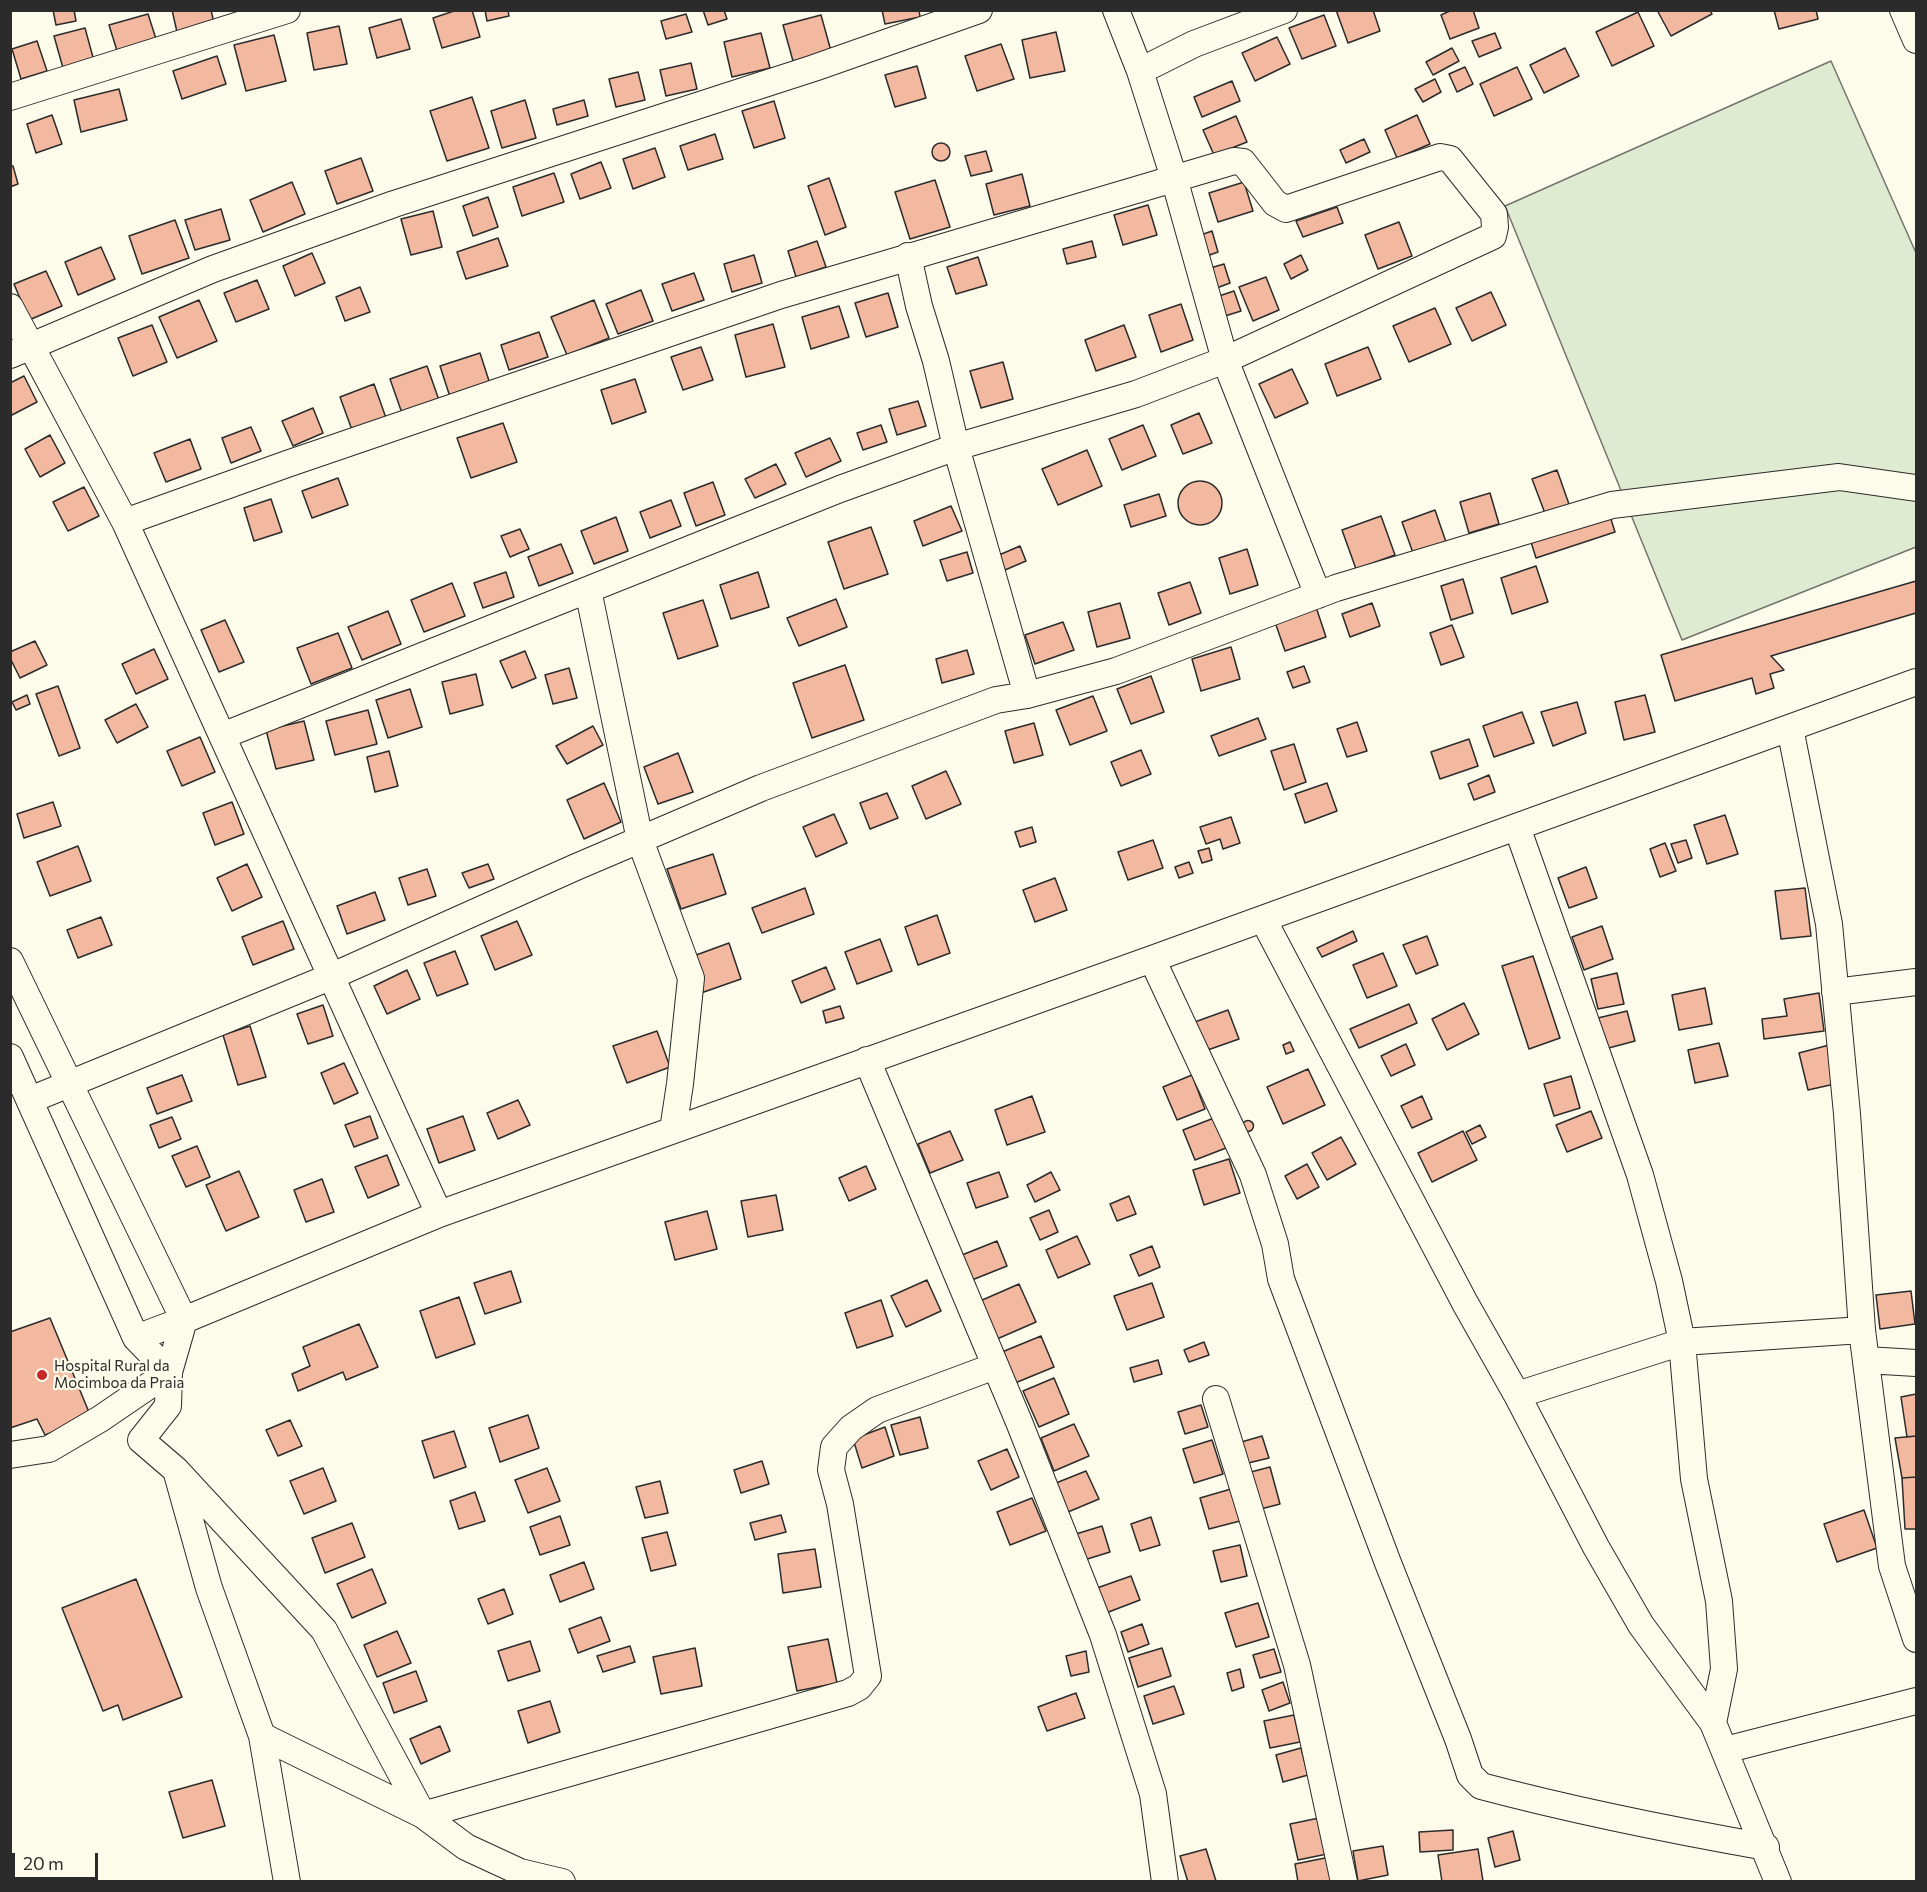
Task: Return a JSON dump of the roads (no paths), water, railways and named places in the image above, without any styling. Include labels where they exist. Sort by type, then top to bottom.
[{"type":"street","points":[[10,97],[287,10]]},
{"type":"street","points":[[21,351],[213,269],[394,204],[814,68],[979,10]]},
{"type":"street","points":[[1116,10],[1140,71],[1174,178],[1225,360],[1317,595]]},
{"type":"street","points":[[1140,71],[1194,44],[1284,10]]},
{"type":"street","points":[[1903,10],[1917,40]]},
{"type":"street","points":[[125,522],[287,464],[781,295],[1234,161],[1243,162],[1275,203],[1286,209],[1440,157],[1450,159],[1494,214],[1493,236],[1225,360],[1136,394],[956,447],[840,489],[222,736]]},
{"type":"street","points":[[908,256],[956,447],[1027,695]]},
{"type":"street","points":[[10,307],[21,351],[125,522],[439,1214]]},
{"type":"street","points":[[30,1100],[330,977],[761,788],[996,700],[1027,695],[1116,671],[1336,588],[1612,505],[1839,477],[1917,488]]},
{"type":"street","points":[[588,590],[640,840],[691,978],[673,1130]]},
{"type":"street","points":[[136,1338],[439,1214],[1917,682]]},
{"type":"street","points":[[1790,728],[1829,924],[1847,1114],[1862,1330],[1892,1566],[1917,1639]]},
{"type":"street","points":[[1517,827],[1640,1175],[1669,1281],[1682,1342],[1694,1479],[1719,1601],[1724,1670],[1713,1723]]},
{"type":"street","points":[[1263,919],[1596,1547],[1641,1625],[1713,1723],[1778,1881]]},
{"type":"street","points":[[1152,959],[1253,1175],[1275,1245],[1281,1279],[1470,1775],[1481,1786],[1650,1826],[1766,1848]]},
{"type":"street","points":[[10,961],[184,1320],[169,1372],[168,1406],[141,1440],[176,1470],[324,1630],[423,1815]]},
{"type":"street","points":[[1835,992],[1917,982]]},
{"type":"street","points":[[10,1057],[136,1338],[169,1372]]},
{"type":"street","points":[[867,1060],[1019,1422],[1103,1635],[1153,1794],[1165,1881]]},
{"type":"street","points":[[1517,1395],[1682,1342],[1862,1330]]},
{"type":"street","points":[[1866,1360],[1917,1363]]},
{"type":"street","points":[[423,1815],[848,1693],[859,1687],[868,1676],[840,1504],[831,1470],[834,1447],[850,1428],[877,1410],[995,1366]]},
{"type":"street","points":[[10,1455],[49,1449],[100,1419],[169,1372]]},
{"type":"street","points":[[1216,1400],[1297,1665],[1344,1881]]},
{"type":"street","points":[[176,1470],[209,1588],[262,1736],[287,1881]]},
{"type":"street","points":[[1725,1750],[1917,1701]]},
{"type":"street","points":[[262,1736],[423,1815],[466,1847],[520,1872],[562,1881]]},
{"type":"place","name":"Hospital Rural da Mocimboa da Praia","points":[[42,1375]]}]
